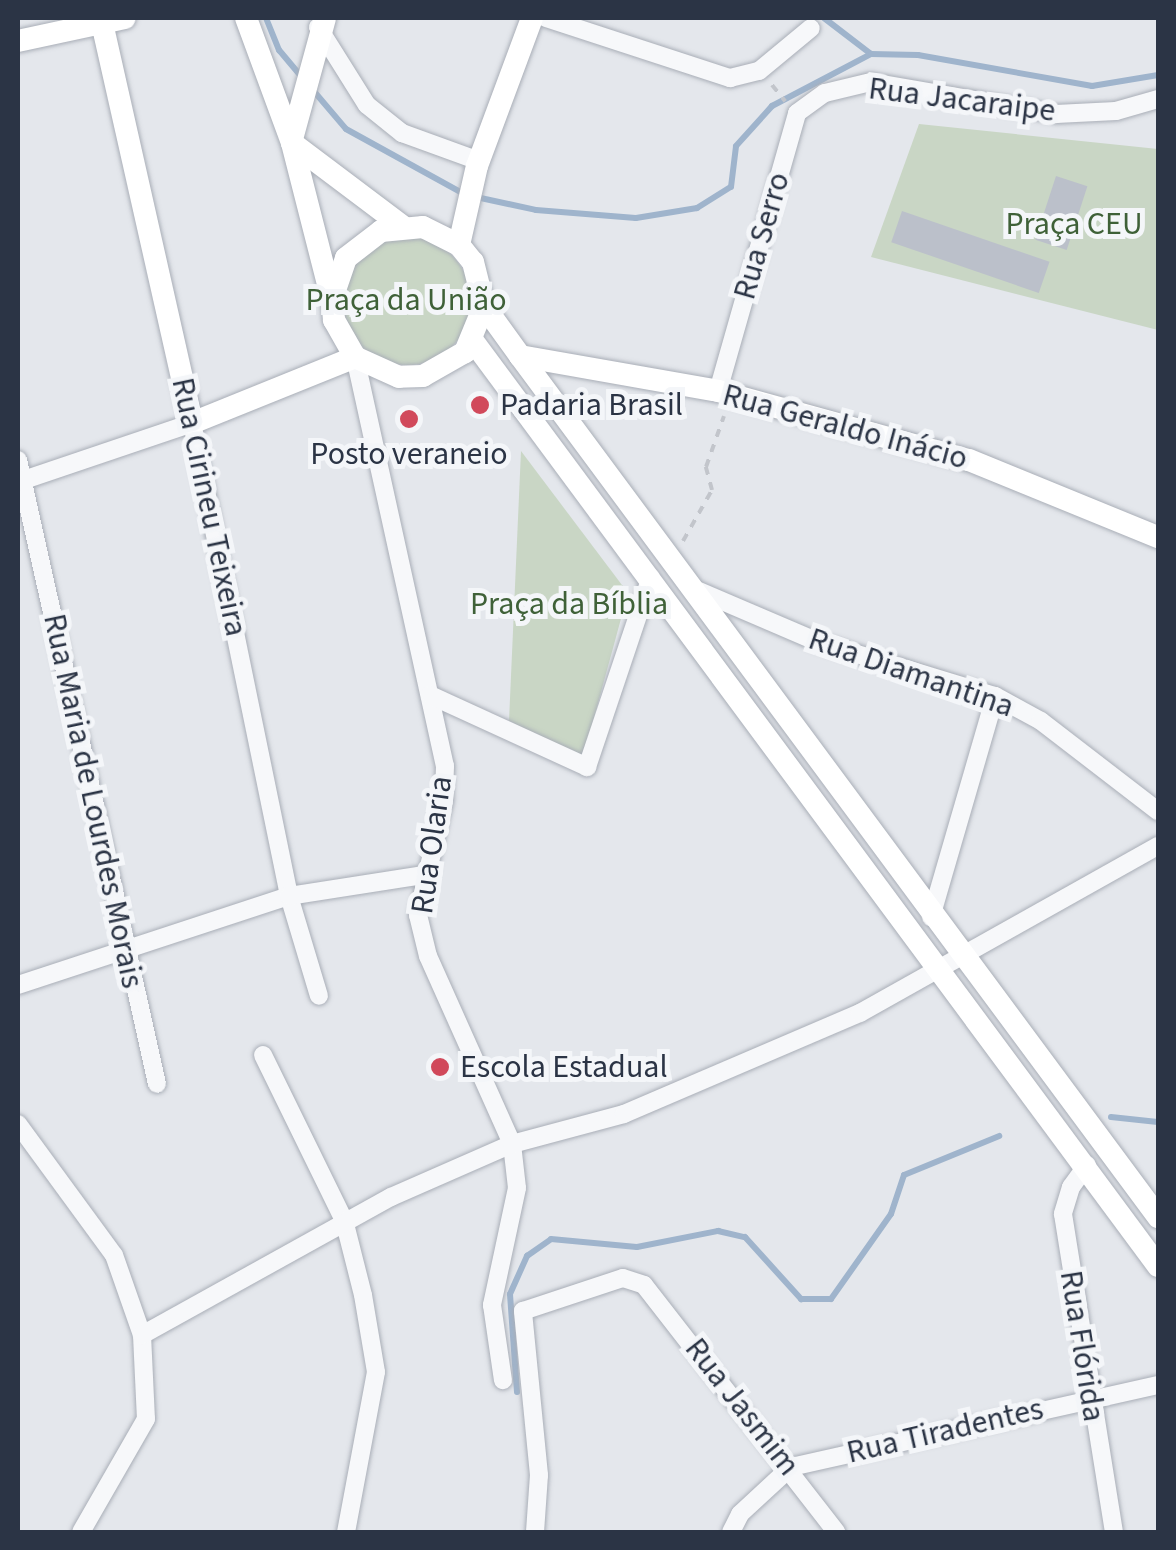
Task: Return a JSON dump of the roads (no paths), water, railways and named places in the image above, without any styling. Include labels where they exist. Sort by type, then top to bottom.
[{"type":"street","points":[[246,18],[292,143],[334,320],[355,357],[375,370],[423,376],[446,368],[473,341],[484,306]]},
{"type":"street","points":[[459,245],[478,164],[532,18]]},
{"type":"street","points":[[546,18],[730,78],[759,71],[811,28]]},
{"type":"street","points":[[18,41],[110,19]]},
{"type":"street","name":"Rua Cirineu Teixeira","points":[[110,19],[288,896],[319,996]]},
{"type":"street","points":[[292,143],[299,97],[319,27]]},
{"type":"street","points":[[319,27],[338,69],[378,114],[402,133],[478,164]]},
{"type":"street","name":"Rua Jacaraipe","points":[[796,113],[825,93],[872,82],[1056,114],[1116,111],[1158,99]]},
{"type":"street","name":"Rua Serro","points":[[725,393],[796,113]]},
{"type":"street","points":[[292,143],[402,226]]},
{"type":"street","points":[[332,299],[336,278],[354,250],[380,231],[402,226],[442,234],[459,245],[473,262],[484,306],[699,591],[931,916],[966,956],[1158,1217]]},
{"type":"street","points":[[473,341],[652,577],[1158,1266]]},
{"type":"street","name":"Rua Geraldo Inácio","points":[[520,356],[725,393],[969,460],[1158,536]]},
{"type":"street","points":[[20,482],[192,423],[355,357]]},
{"type":"street","name":"Rua Olaria","points":[[355,357],[445,766],[444,800],[423,874],[418,916],[428,956],[512,1144],[515,1206],[492,1306],[502,1380]]},
{"type":"street","name":"Rua Maria de Lourdes Morais","points":[[18,460],[157,1084]]},
{"type":"street","points":[[430,695],[588,768],[652,577]]},
{"type":"street","name":"Rua Diamantina","points":[[699,591],[818,642],[995,696],[1041,721],[1158,812]]},
{"type":"street","points":[[931,916],[995,696]]},
{"type":"street","points":[[142,1336],[344,1220],[512,1144],[624,1114],[860,1014],[1158,846]]},
{"type":"street","points":[[18,985],[288,896],[423,874]]},
{"type":"street","points":[[263,1055],[344,1220],[376,1372],[346,1532]]},
{"type":"street","points":[[18,1124],[114,1255],[142,1336],[146,1419],[81,1532]]},
{"type":"street","name":"Rua Flórida","points":[[1087,1165],[1062,1214],[1088,1398],[1114,1532]]},
{"type":"street","name":"Rua Jasmim","points":[[536,1532],[539,1475],[523,1311],[604,1280],[644,1285],[791,1468],[836,1532]]},
{"type":"street","name":"Rua Tiradentes","points":[[791,1468],[1158,1385]]},
{"type":"street","points":[[731,1532],[740,1514],[791,1468]]},
{"type":"waterway","points":[[266,18],[279,50],[301,76]]},
{"type":"waterway","points":[[824,18],[871,54]]},
{"type":"waterway","points":[[476,197],[536,210],[636,218],[697,208],[731,187],[736,146],[772,106],[871,54],[918,55],[1092,86],[1158,75]]},
{"type":"waterway","points":[[312,89],[346,129],[464,194]]},
{"type":"waterway","points":[[1111,1117],[1158,1122]]},
{"type":"waterway","points":[[517,1392],[510,1294],[527,1256],[551,1239],[637,1247],[718,1231],[745,1237],[801,1299],[831,1299],[891,1214],[904,1175],[999,1136]]},
{"type":"place","name":"Padaria Brasil","points":[[480,405]]},
{"type":"place","name":"Posto veraneio","points":[[409,419]]},
{"type":"place","name":"Escola Estadual","points":[[440,1067]]},
{"type":"park label","name":"Praça CEU","points":[[1074,224]]},
{"type":"park label","name":"Praça da União","points":[[406,300]]},
{"type":"park label","name":"Praça da Bíblia","points":[[569,604]]}]
